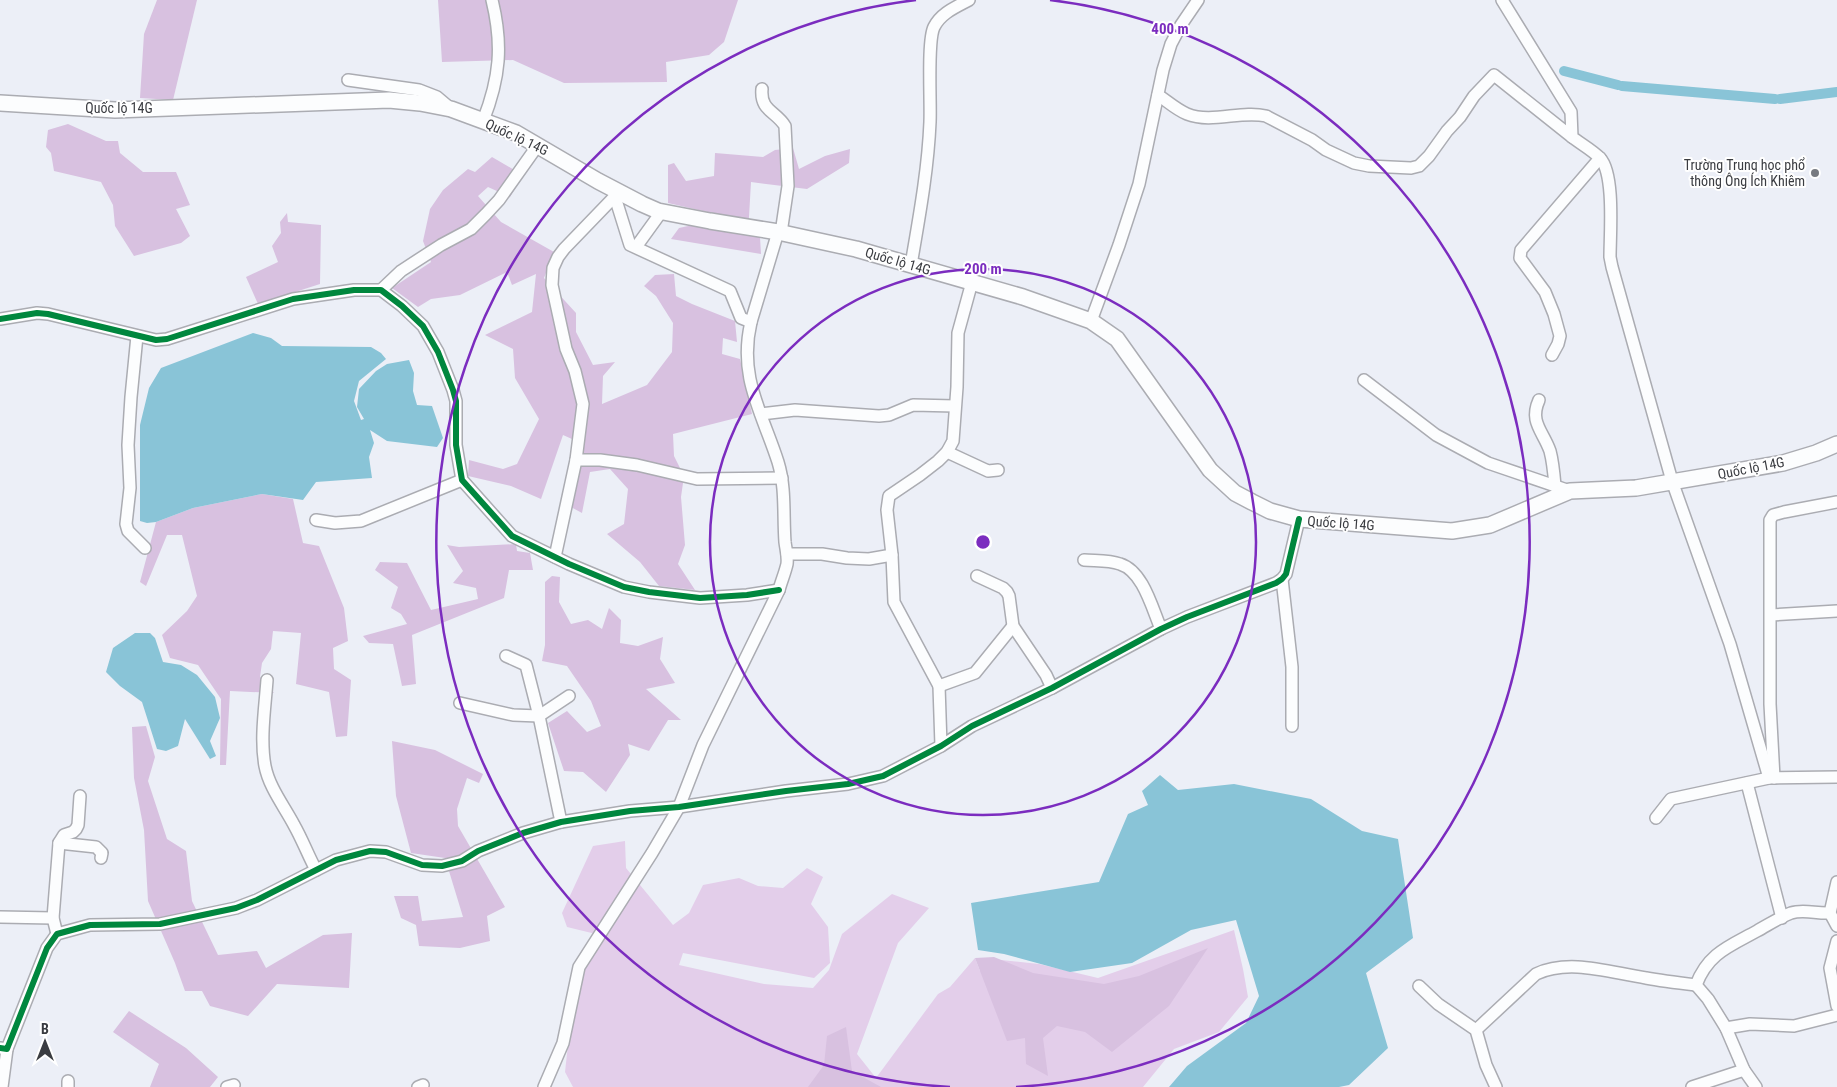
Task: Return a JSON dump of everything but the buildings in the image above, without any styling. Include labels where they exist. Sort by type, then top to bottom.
[{"type":"main road","name":"Quốc lộ 14G","points":[[0,103],[116,110],[390,100],[451,109],[516,133],[617,195],[662,211],[780,232],[856,250],[1041,302],[1091,321],[1117,339],[1210,470],[1235,493],[1270,511],[1299,519],[1324,523],[1365,524],[1452,531],[1490,525],[1570,491],[1636,488],[1783,463],[1816,453],[1837,444]]},
{"type":"street","points":[[483,121],[497,81],[499,40],[492,0]]},
{"type":"street","points":[[911,265],[922,200],[930,123],[930,52],[933,29],[949,10],[969,0]]},
{"type":"street","points":[[1091,321],[1139,184],[1163,70],[1171,44],[1198,0]]},
{"type":"street","points":[[1502,0],[1571,112],[1572,137]]},
{"type":"street","points":[[1158,95],[1188,115],[1208,117],[1258,114],[1266,116],[1312,140],[1326,150],[1354,163],[1369,166],[1411,168],[1419,166],[1429,156],[1474,96],[1494,76],[1600,158],[1606,166],[1610,187],[1610,256],[1612,267],[1672,481],[1730,644],[1771,778]]},
{"type":"street","points":[[348,80],[419,90],[437,97],[451,109]]},
{"type":"street","points":[[544,1087],[563,1043],[579,968],[652,853],[678,808],[704,745],[779,590],[786,566],[787,554],[782,478],[752,392],[747,363],[748,335],[751,322],[780,232],[788,186],[785,126],[762,102],[762,90]]},
{"type":"street","points":[[381,290],[401,271],[441,245],[471,229],[499,200],[538,145]]},
{"type":"street","points":[[1552,355],[1558,344],[1559,328],[1545,292],[1520,258],[1521,250],[1600,158]]},
{"type":"street","points":[[617,195],[630,245],[730,290],[741,318],[751,322]]},
{"type":"street","points":[[555,558],[576,460],[578,431],[583,404],[558,317],[552,285],[553,268],[564,249],[617,195]]},
{"type":"street","points":[[636,247],[662,211]]},
{"type":"street","points":[[941,746],[939,686],[894,602],[892,555],[887,510],[889,496],[920,476],[947,452],[953,440],[958,387],[958,333],[972,282]]},
{"type":"street","points":[[0,320],[37,313],[48,314],[137,336],[167,340],[294,299],[354,290],[381,290],[402,306],[423,326],[438,352],[454,396],[456,445],[462,480],[512,536],[555,558],[624,587],[700,598],[747,595],[779,590]]},
{"type":"street","points":[[137,336],[128,445],[130,488],[126,524],[128,531],[145,548]]},
{"type":"street","points":[[1364,380],[1436,435],[1488,463],[1570,491]]},
{"type":"street","points":[[1539,400],[1535,409],[1535,417],[1549,450],[1555,486]]},
{"type":"street","points":[[761,414],[795,410],[879,416],[889,415],[913,405],[955,406]]},
{"type":"street","points":[[947,452],[988,471],[998,470]]},
{"type":"street","points":[[576,460],[600,460],[637,465],[697,479],[782,478]]},
{"type":"street","points":[[316,520],[334,523],[361,521],[462,480]]},
{"type":"street","points":[[1771,778],[1771,517],[1784,512],[1837,502]]},
{"type":"street","points":[[2,1087],[3,1049],[47,948],[57,934],[90,925],[160,924],[216,913],[257,900],[336,860],[370,851],[386,852],[422,865],[442,866],[462,861],[478,851],[523,832],[561,822],[630,811],[678,808],[786,791],[848,784],[883,776],[941,746],[972,726],[1052,688],[1161,629],[1187,617],[1276,584],[1286,574],[1299,519]]},
{"type":"street","points":[[787,554],[822,554],[869,559],[892,555]]},
{"type":"street","points":[[1084,560],[1119,563],[1134,572],[1140,580],[1161,629]]},
{"type":"street","points":[[977,576],[1003,588],[1007,592],[1013,626],[1052,688]]},
{"type":"street","points":[[1282,579],[1292,666],[1292,726]]},
{"type":"street","points":[[1771,615],[1837,611]]},
{"type":"street","points":[[939,686],[975,673],[1013,626]]},
{"type":"street","points":[[506,656],[526,665],[539,716],[561,822]]},
{"type":"street","points":[[268,680],[264,747],[266,769],[277,796],[294,825],[316,870]]},
{"type":"street","points":[[460,703],[513,715],[539,716],[570,696]]},
{"type":"street","points":[[1749,706],[1770,704]]},
{"type":"street","points":[[1656,818],[1671,799],[1771,778],[1837,777]]},
{"type":"street","points":[[1747,783],[1782,918]]},
{"type":"street","points":[[57,934],[52,918],[59,842],[64,835],[76,829],[80,796]]},
{"type":"street","points":[[59,842],[96,847],[102,853],[101,858]]},
{"type":"street","points":[[1837,882],[1830,913],[1837,926]]},
{"type":"street","points":[[1696,985],[1700,974],[1716,954],[1734,942],[1792,913],[1805,911],[1819,914],[1830,913]]},
{"type":"street","points":[[0,918],[52,918]]},
{"type":"street","points":[[1837,941],[1830,968],[1837,1006]]},
{"type":"street","points":[[1476,1030],[1478,1026],[1493,1016],[1536,974],[1548,968],[1586,966],[1646,978],[1696,985],[1708,999],[1726,1028],[1744,1070],[1756,1087]]},
{"type":"street","points":[[1419,986],[1438,1004],[1476,1030],[1486,1065],[1496,1087]]},
{"type":"street","points":[[1726,1028],[1750,1024],[1794,1026],[1837,1015]]},
{"type":"street","points":[[1692,1087],[1744,1070]]},
{"type":"shaded area","points":[[157,0],[197,0],[173,100],[140,98],[144,34]]},
{"type":"shaded area","points":[[438,0],[738,0],[724,42],[709,55],[666,62],[667,82],[564,83],[513,60],[442,62]]},
{"type":"shaded area","points":[[68,124],[106,141],[118,141],[120,153],[143,172],[176,172],[190,205],[176,209],[190,236],[181,243],[134,256],[115,226],[113,205],[101,182],[54,171],[51,153],[46,147],[48,130]]},
{"type":"shaded area","points":[[793,148],[799,169],[825,156],[850,149],[849,163],[807,189],[751,182],[748,234],[760,237],[761,254],[671,239],[679,228],[729,217],[668,203],[668,165],[674,163],[686,181],[714,176],[715,153],[763,157],[775,150]]},
{"type":"shaded area","points":[[492,157],[523,175],[510,197],[488,187],[478,196],[501,222],[554,252],[544,278],[576,313],[576,332],[593,365],[615,362],[603,376],[602,404],[647,385],[672,352],[673,323],[656,296],[644,286],[655,275],[674,274],[676,296],[735,321],[737,342],[723,338],[722,354],[740,359],[752,414],[673,434],[674,456],[684,476],[681,497],[685,545],[678,564],[695,590],[659,586],[640,562],[607,534],[624,524],[628,489],[610,469],[590,472],[582,513],[569,506],[581,443],[563,435],[541,499],[511,486],[468,476],[469,460],[503,469],[517,464],[539,419],[515,378],[513,349],[485,335],[532,312],[536,274],[512,285],[507,272],[460,295],[431,299],[418,307],[392,288],[431,262],[423,241],[430,209],[443,190],[468,169],[475,172]]},
{"type":"shaded area","points":[[287,213],[288,222],[321,225],[320,284],[258,304],[246,277],[278,262],[272,246],[281,233],[280,222]]},
{"type":"shaded area","points":[[262,494],[293,499],[303,543],[319,546],[344,608],[348,641],[333,648],[334,669],[351,680],[347,736],[336,737],[329,692],[296,684],[301,633],[273,631],[271,649],[262,663],[260,677],[274,693],[230,691],[226,765],[220,765],[221,699],[198,665],[170,658],[162,635],[187,611],[197,596],[182,535],[167,535],[146,586],[140,582],[156,522],[193,508]]},
{"type":"shaded area","points":[[516,544],[517,551],[530,553],[533,570],[509,570],[504,598],[412,635],[416,684],[402,686],[393,644],[369,643],[363,636],[407,624],[401,614],[391,608],[398,587],[375,570],[380,562],[407,563],[431,610],[478,599],[476,588],[453,583],[463,571],[447,545],[459,547]]},
{"type":"shaded area","points":[[552,576],[560,577],[559,602],[571,624],[588,620],[602,629],[609,608],[621,620],[620,643],[638,646],[663,637],[660,659],[675,683],[646,689],[681,720],[668,720],[649,751],[628,744],[630,755],[606,792],[583,772],[564,771],[548,723],[567,711],[587,732],[601,726],[591,701],[567,666],[542,661],[545,645],[545,582]]},
{"type":"shaded area","points":[[146,726],[155,757],[148,781],[167,839],[186,851],[192,901],[218,955],[257,951],[266,968],[323,935],[352,933],[349,988],[277,984],[248,1016],[210,1006],[202,991],[185,991],[148,901],[144,830],[134,778],[132,727]]},
{"type":"shaded area","points":[[392,741],[435,750],[483,774],[479,783],[467,778],[457,809],[458,826],[505,907],[487,916],[490,941],[460,948],[419,946],[416,925],[401,918],[394,896],[418,896],[422,921],[463,917],[445,858],[411,853],[396,796]]},
{"type":"shaded area","points":[[625,841],[626,868],[673,925],[689,913],[703,885],[739,878],[758,886],[783,888],[807,868],[823,877],[811,904],[828,927],[830,963],[814,978],[683,953],[679,965],[764,984],[813,988],[829,970],[842,934],[892,894],[929,908],[898,943],[857,1054],[876,1078],[938,994],[950,987],[975,958],[980,971],[1001,960],[1039,964],[1098,978],[1234,930],[1248,997],[1219,1032],[1174,1049],[1143,1087],[573,1087],[565,1072],[575,982],[604,936],[567,927],[562,913],[593,846]]},
{"type":"shaded area","points":[[1208,948],[1169,1006],[1112,1052],[1085,1032],[1057,1026],[1043,1038],[1048,1076],[1026,1064],[1025,1038],[1007,1041],[975,958],[994,957],[1033,973],[1104,984],[1139,976]]},
{"type":"shaded area","points":[[129,1011],[186,1048],[218,1077],[210,1087],[150,1087],[159,1064],[113,1032]]},
{"type":"shaded area","points":[[846,1027],[852,1071],[881,1087],[808,1087],[824,1065],[827,1036]]},
{"type":"water","points":[[253,333],[271,338],[282,346],[371,347],[381,353],[386,359],[359,381],[354,401],[361,420],[364,419],[357,407],[359,389],[376,371],[387,364],[409,360],[414,373],[413,391],[417,405],[432,406],[443,438],[437,447],[387,441],[370,430],[374,443],[369,457],[372,478],[316,482],[303,500],[262,494],[193,508],[156,522],[147,523],[140,521],[140,425],[149,388],[161,368]]},
{"type":"water","points":[[135,633],[150,633],[155,638],[163,662],[181,665],[197,675],[215,697],[220,718],[210,741],[216,756],[210,759],[185,719],[178,746],[166,751],[157,749],[142,702],[120,686],[106,672],[113,648]]},
{"type":"water","points":[[1160,775],[1178,790],[1234,784],[1311,799],[1362,831],[1398,839],[1413,938],[1366,973],[1388,1048],[1349,1085],[1339,1087],[1169,1087],[1187,1066],[1246,1023],[1259,996],[1236,920],[1191,930],[1132,963],[1070,972],[1004,954],[978,950],[971,903],[1099,882],[1128,814],[1148,805],[1142,791]]},
{"type":"waterway","points":[[1564,71],[1618,85]]},
{"type":"waterway","points":[[1622,86],[1775,99]]},
{"type":"waterway","points":[[1780,99],[1837,92]]},
{"type":"cycle path","points":[[0,319],[37,313],[48,314],[156,340],[167,339],[293,299],[354,290],[381,290],[402,306],[423,326],[438,352],[456,401],[456,445],[462,480],[512,536],[569,564],[624,587],[700,598],[747,595],[779,590]]},
{"type":"cycle path","points":[[0,1048],[7,1049],[47,948],[57,934],[90,925],[160,924],[236,908],[257,900],[336,860],[370,851],[386,852],[422,865],[442,866],[462,861],[478,851],[523,833],[561,822],[630,811],[679,807],[848,784],[883,776],[941,746],[972,726],[1052,688],[1161,629],[1276,583],[1286,574],[1299,519]]},
{"type":"place","name":"Trường Trung học phổ thông Ông Ích Khiêm","points":[[1815,173]]}]
